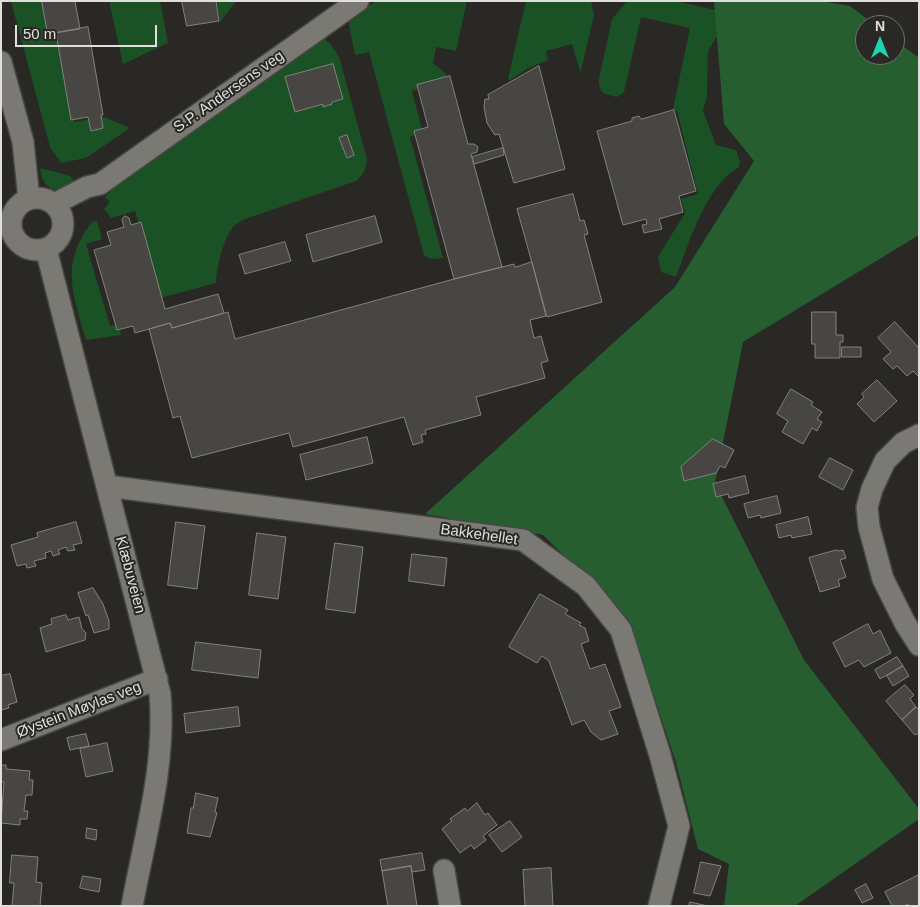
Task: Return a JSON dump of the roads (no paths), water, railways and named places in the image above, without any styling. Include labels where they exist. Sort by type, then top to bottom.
[{"type":"street","name":"S.P. Andersens veg","points":[[59,211],[87,187],[100,184],[358,1]]},
{"type":"street","points":[[1,62],[23,142],[29,199]]},
{"type":"street","points":[[43,198],[59,211],[63,230],[61,236],[46,249],[35,250],[26,248],[8,237],[16,209],[24,201],[43,198]]},
{"type":"street","name":"Klæbuveien","points":[[46,249],[157,679],[162,714],[157,781],[132,906]]},
{"type":"street","points":[[919,435],[903,443],[885,461],[872,489],[867,507],[869,527],[883,579],[919,646]]},
{"type":"street","name":"Bakkehellet","points":[[107,486],[523,540],[586,586],[621,630],[660,755],[679,826],[659,906]]},
{"type":"street","name":"Øystein Møylas veg","points":[[1,740],[157,679]]},
{"type":"street","points":[[444,870],[450,906]]}]
